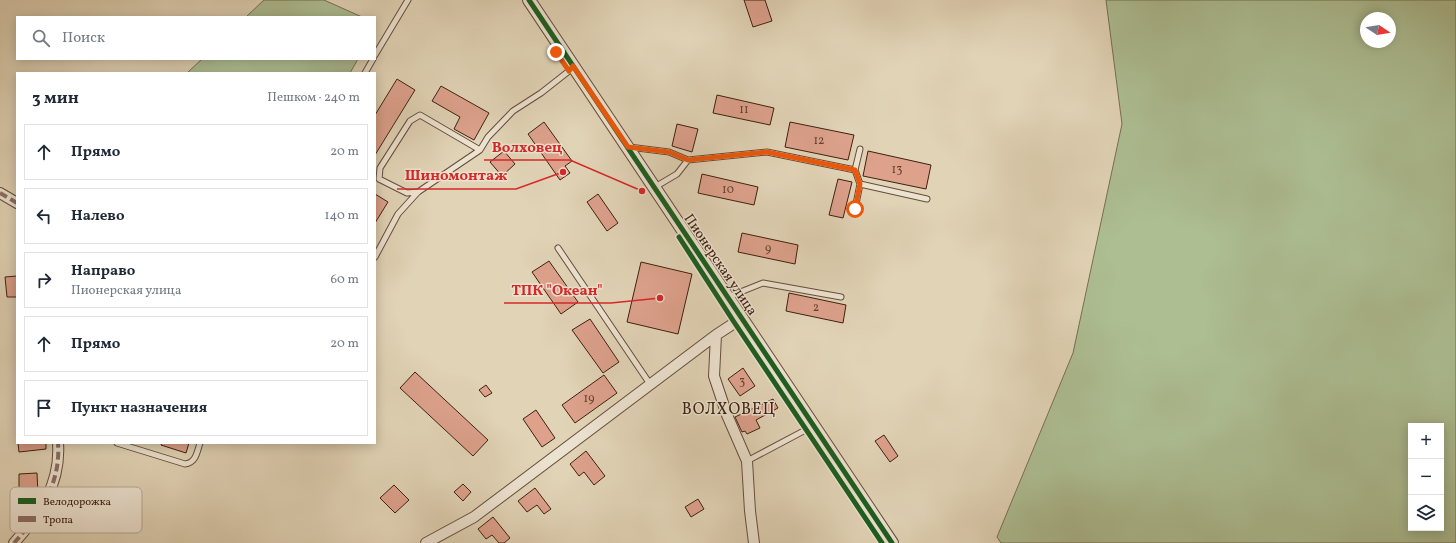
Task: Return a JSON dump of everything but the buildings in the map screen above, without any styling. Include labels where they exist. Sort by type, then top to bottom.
[{"type":"street","name":"Пионерская улица","points":[[529,0],[892,543]]},
{"type":"street","points":[[0,193],[16,202]]},
{"type":"street","points":[[426,543],[474,517],[650,384],[716,335],[742,318]]},
{"type":"street","points":[[716,335],[714,376],[727,415],[747,460],[754,543]]},
{"type":"street","points":[[52,487],[55,480],[59,455],[58,444]]},
{"type":"street","points":[[14,543],[22,533]]},
{"type":"lane","points":[[376,53],[408,0]]},
{"type":"lane","points":[[366,72],[372,60]]},
{"type":"lane","points":[[376,255],[398,214],[418,192],[480,150],[488,137],[513,111],[540,93],[569,71],[573,66]]},
{"type":"lane","points":[[418,192],[407,193],[379,179],[380,168],[410,121],[420,116],[480,150]]},
{"type":"lane","points":[[628,147],[669,152],[688,160],[767,152],[855,170]]},
{"type":"lane","points":[[855,209],[860,184],[855,170],[860,149]]},
{"type":"lane","points":[[654,187],[677,174],[688,160]]},
{"type":"lane","points":[[860,184],[927,199]]},
{"type":"lane","points":[[558,248],[650,384]]},
{"type":"lane","points":[[728,297],[763,283],[841,297]]},
{"type":"lane","points":[[747,460],[813,426]]},
{"type":"lane","points":[[120,444],[185,464],[190,463],[195,459],[200,444]]},
{"type":"green space","points":[[264,0],[324,0],[360,16],[247,16]]},
{"type":"green space","points":[[1106,0],[1456,0],[1456,543],[1001,543],[997,537],[1073,353],[1122,124]]},
{"type":"green space","points":[[201,60],[357,60],[351,72],[188,72]]},
{"type":"marked path","points":[[0,193],[16,202]]},
{"type":"marked path","points":[[51,487],[56,472],[58,444]]},
{"type":"marked path","points":[[14,543],[22,533]]},
{"type":"cycle path","points":[[529,0],[892,543]]},
{"type":"cycle path","points":[[679,237],[882,543]]},
{"type":"place","name":"Шиномонтаж","points":[[563,172]]},
{"type":"place","name":"Волховец","points":[[642,191]]},
{"type":"place","name":"ТПК \"Океан\"","points":[[660,298]]},
{"type":"district","name":"ВОЛХОВЕЦ","points":[[729,410]]},
{"type":"route","points":[[556,52],[569,71],[573,66],[628,147],[669,152],[688,160],[767,152],[855,170],[860,184],[855,209]]}]
